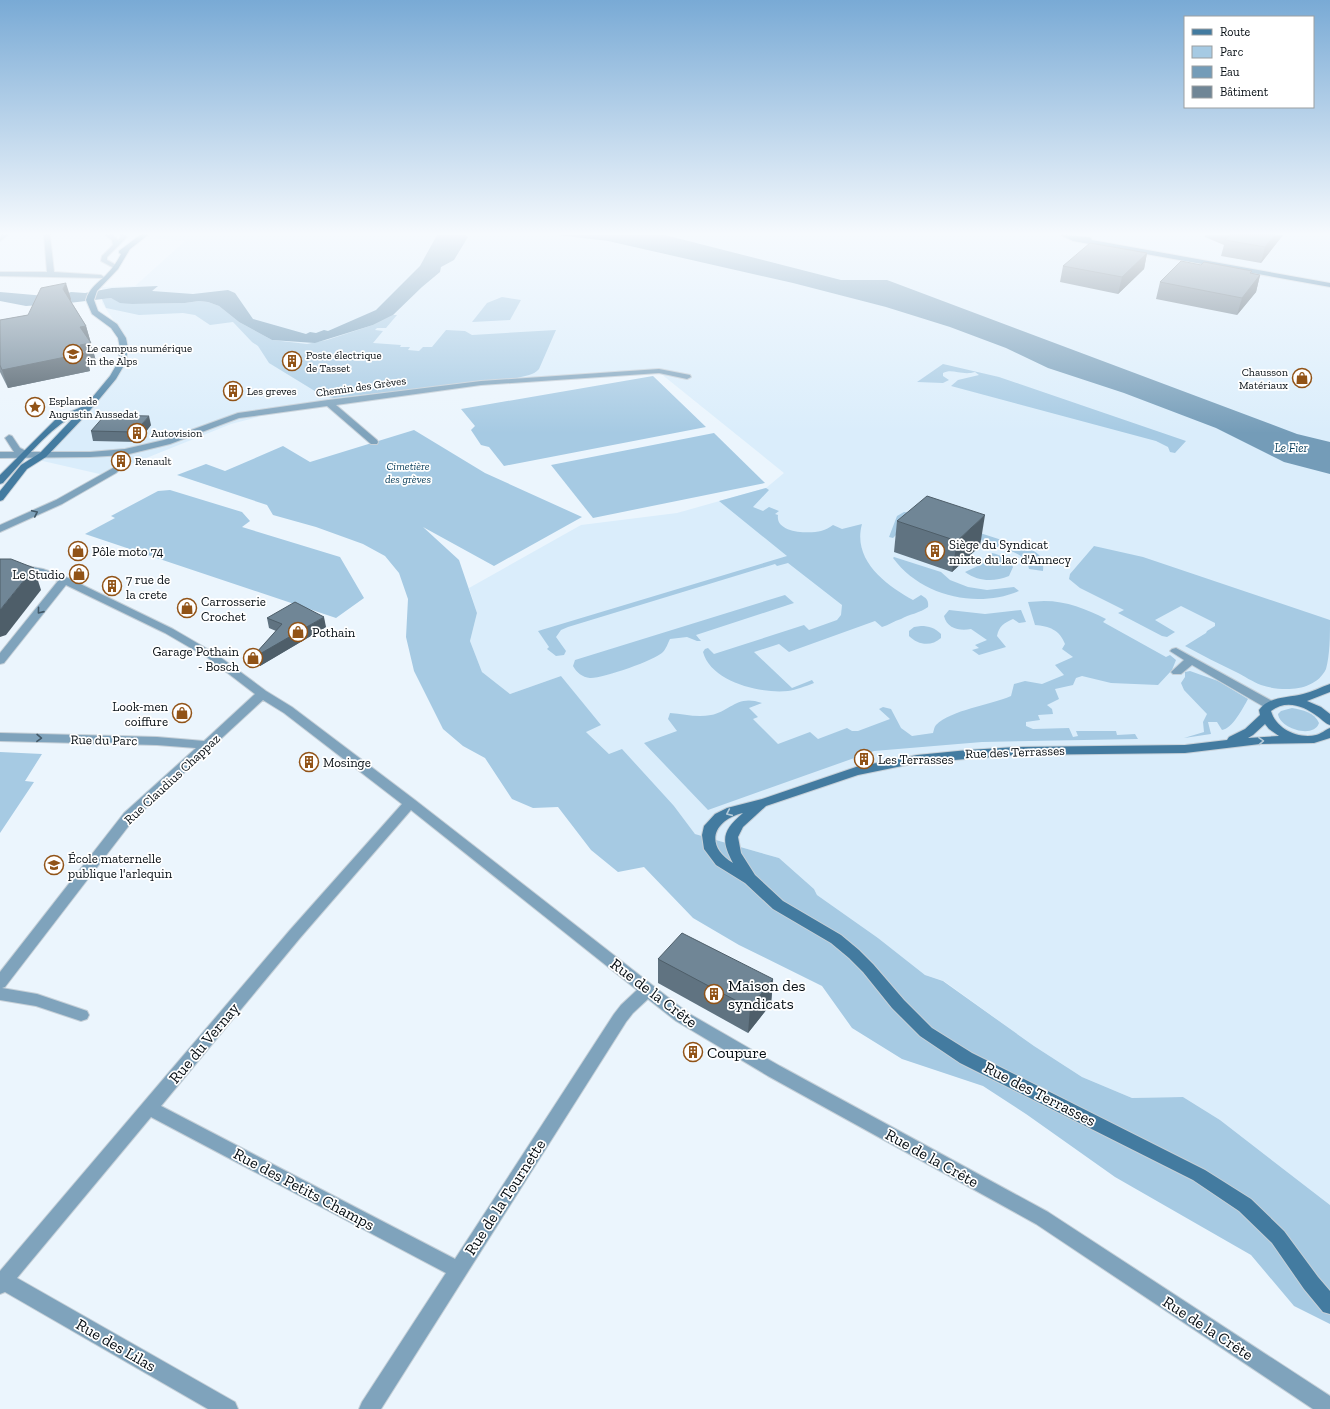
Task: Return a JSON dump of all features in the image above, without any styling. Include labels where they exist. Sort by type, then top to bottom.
[{"type":"street","points":[[0,498],[24,467],[43,455],[118,370],[124,356],[122,338],[117,331],[95,312],[90,301]]},
{"type":"street","name":"Chemin des Grèves","points":[[0,455],[82,455],[137,450],[167,443],[209,425],[238,416],[481,383],[659,371],[687,377]]},
{"type":"street","points":[[328,403],[374,442]]},
{"type":"street","points":[[0,481],[61,419],[89,404]]},
{"type":"street","points":[[9,438],[16,450],[25,454]]},
{"type":"street","points":[[0,529],[59,502],[113,471]]},
{"type":"street","name":"Rue de la Crête","points":[[0,564],[39,571],[64,580],[191,643],[235,672],[262,694],[288,710],[410,803],[647,991],[682,1017],[732,1048],[1042,1218],[1330,1408]]},
{"type":"street","name":"Rue de la Crête","points":[[0,570],[18,567]]},
{"type":"street","points":[[0,661],[64,580]]},
{"type":"street","points":[[1176,651],[1270,705]]},
{"type":"street","points":[[1176,672],[1191,660]]},
{"type":"street","points":[[1305,739],[1292,737],[1279,731],[1270,724],[1265,717],[1265,710],[1270,705],[1279,701],[1291,701],[1307,698],[1330,688]]},
{"type":"street","name":"Rue Claudius Chappaz","points":[[0,983],[129,816],[262,694]]},
{"type":"street","points":[[1291,701],[1315,708],[1324,714],[1330,721]]},
{"type":"street","name":"Rue des Terrasses","points":[[1223,744],[1249,732],[1265,717]]},
{"type":"street","name":"Rue des Terrasses","points":[[1330,732],[1327,736],[1317,739],[1260,740],[1185,749],[1016,751],[917,759],[856,771],[766,802],[732,811],[720,817],[711,826],[709,835],[711,849],[721,862],[750,879],[778,905],[836,939],[868,968],[898,1004],[926,1032],[966,1058],[1199,1176],[1245,1205],[1278,1237],[1311,1283],[1330,1305]]},
{"type":"street","name":"Rue du Parc","points":[[0,737],[157,741],[208,745]]},
{"type":"street","name":"Rue des Terrasses","points":[[750,879],[731,847],[731,833],[739,822],[766,802]]},
{"type":"street","name":"Rue du Vernay","points":[[2,1283],[295,934],[410,803]]},
{"type":"street","name":"Rue de la Tournette","points":[[369,1409],[620,1018],[627,1009],[647,991]]},
{"type":"street","points":[[0,994],[37,1000],[81,1015]]},
{"type":"street","name":"Rue des Petits Champs","points":[[150,1108],[458,1270]]},
{"type":"street","name":"Rue des Lilas","points":[[2,1283],[228,1409]]},
{"type":"shaded area","points":[[102,301],[1330,301],[1330,1205],[1220,1120],[1183,1097],[1132,1098],[1082,1077],[1034,1046],[944,981],[925,975],[878,938],[817,895],[814,889],[779,858],[695,834],[674,806],[609,754],[585,731],[600,725],[561,676],[510,694],[482,672],[470,641],[477,613],[469,588],[581,525],[677,513],[766,488],[784,473],[660,373],[595,372],[471,384],[256,414],[258,417],[231,424],[104,475],[34,459],[88,410],[123,368],[129,354],[127,340],[102,303]]},
{"type":"green space","points":[[103,301],[121,301],[132,304],[185,303],[199,301],[208,302],[219,306],[239,322],[272,340],[307,344],[327,340],[373,325],[393,315],[397,315],[386,328],[377,328],[375,330],[383,331],[373,343],[401,345],[400,347],[410,347],[408,350],[419,351],[423,347],[432,347],[446,330],[465,331],[472,335],[556,330],[539,369],[535,373],[529,375],[517,378],[334,398],[323,396],[269,363],[258,346],[252,342],[233,322],[210,325],[195,315],[183,313],[139,315],[106,308]]},
{"type":"green space","points":[[493,301],[521,301],[510,320],[472,322],[487,303]]},
{"type":"green space","points":[[943,364],[999,377],[1186,441],[1175,453],[1170,452],[1168,447],[1156,441],[951,386],[958,380],[979,375],[975,372],[966,373],[950,371],[943,373],[943,376],[949,380],[943,383],[917,382]]},
{"type":"green space","points":[[653,376],[706,427],[504,466],[489,447],[481,445],[471,430],[475,426],[461,409]]},
{"type":"green space","name":"Cimetière des grèves","points":[[414,430],[485,473],[582,517],[494,566],[423,527],[459,560],[477,613],[470,641],[482,672],[510,694],[561,676],[601,725],[586,732],[609,754],[622,749],[674,806],[695,834],[779,858],[814,889],[817,895],[878,938],[925,975],[943,981],[1034,1046],[1082,1077],[1132,1098],[1183,1097],[1220,1120],[1330,1205],[1330,1324],[1294,1306],[1251,1255],[1115,1177],[1026,1114],[983,1086],[902,1059],[852,1028],[822,986],[739,945],[693,918],[644,867],[618,872],[591,850],[558,807],[533,808],[512,799],[485,758],[463,746],[443,729],[414,671],[406,637],[408,599],[399,573],[385,556],[363,544],[316,527],[273,515],[267,505],[177,475],[206,464],[225,471],[283,446],[310,462]]},
{"type":"green space","points":[[714,433],[765,483],[593,518],[551,465]]},
{"type":"green space","points":[[766,488],[769,490],[753,507],[763,511],[769,507],[779,511],[775,514],[778,515],[778,521],[787,529],[801,532],[816,532],[833,525],[842,529],[862,524],[860,537],[862,549],[874,570],[892,587],[913,600],[921,595],[924,597],[928,601],[928,607],[922,611],[882,627],[875,621],[789,652],[779,644],[754,652],[792,688],[812,680],[814,683],[788,691],[764,690],[738,684],[716,671],[708,662],[703,652],[708,648],[714,654],[804,625],[809,630],[837,620],[841,615],[842,605],[788,563],[777,566],[775,564],[568,627],[561,630],[556,637],[566,651],[564,655],[556,656],[547,649],[549,647],[538,631],[787,556],[719,501]]},
{"type":"green space","points":[[170,490],[242,512],[250,521],[242,527],[340,557],[364,598],[336,618],[85,534],[115,518],[111,516],[158,491]]},
{"type":"green space","points":[[904,512],[918,513],[1030,549],[1037,553],[1041,558],[1043,571],[1029,569],[1027,562],[1023,557],[1017,554],[983,543],[984,541],[957,532],[897,534],[893,538],[889,537],[897,516]]},
{"type":"green space","points":[[1094,546],[1143,557],[1330,620],[1329,651],[1326,669],[1321,677],[1306,686],[1278,689],[1261,685],[1185,646],[1206,633],[1215,626],[1215,623],[1181,606],[1155,620],[1175,632],[1167,637],[1162,636],[1118,613],[1124,610],[1080,588],[1069,579],[1070,574]]},
{"type":"green space","points":[[992,553],[999,555],[1011,564],[1013,567],[1009,576],[987,580],[976,578],[965,572],[984,563]]},
{"type":"green space","points":[[894,557],[941,572],[950,580],[968,587],[987,590],[1014,587],[1019,591],[985,599],[950,596],[918,582],[905,571],[893,558]]},
{"type":"green space","points":[[785,595],[794,603],[696,635],[701,641],[687,637],[670,639],[664,651],[650,660],[628,668],[590,678],[580,674],[573,666],[575,660]]},
{"type":"green space","points":[[1028,602],[1061,602],[1091,612],[1106,619],[1103,622],[1166,657],[1170,655],[1176,660],[1172,670],[1158,685],[1111,683],[1082,676],[1076,678],[1073,685],[1055,689],[1059,699],[1047,705],[1052,709],[1053,714],[1038,715],[1040,720],[1026,722],[1026,726],[1033,729],[1069,728],[1073,737],[1078,736],[1076,731],[1116,731],[1117,735],[1135,734],[1138,739],[982,742],[874,751],[708,810],[644,743],[677,731],[668,719],[670,713],[706,716],[718,713],[735,704],[746,701],[762,703],[749,708],[758,717],[753,719],[778,744],[810,732],[818,739],[847,728],[852,731],[858,731],[890,719],[879,709],[883,707],[891,709],[901,728],[912,736],[933,733],[936,725],[951,715],[1011,696],[1014,684],[1025,681],[1042,684],[1064,675],[1055,665],[1073,657],[1062,649],[1065,644],[1057,632],[1045,626],[1035,625]]},
{"type":"green space","points":[[949,610],[985,614],[1021,610],[1026,622],[1019,623],[1013,619],[1005,624],[999,630],[997,636],[1006,647],[979,655],[972,650],[979,648],[975,645],[987,640],[971,629],[958,629],[948,624],[944,616]]},
{"type":"green space","points":[[921,626],[936,630],[941,634],[941,638],[933,643],[925,644],[916,641],[909,636],[909,631],[914,627]]},
{"type":"green space","points":[[1190,671],[1218,681],[1248,699],[1237,718],[1226,729],[1222,730],[1217,722],[1208,722],[1211,734],[1184,738],[1204,732],[1203,722],[1207,714],[1184,690],[1181,683],[1185,677],[1185,672]]},
{"type":"green space","points":[[1292,708],[1304,711],[1314,716],[1319,723],[1316,728],[1304,731],[1291,728],[1285,724],[1280,719],[1278,714],[1281,711]]},
{"type":"green space","points":[[0,752],[42,754],[25,781],[34,782],[0,833]]},
{"type":"water","points":[[0,301],[88,301],[26,306]]},
{"type":"water","points":[[116,301],[240,301],[253,319],[306,334],[324,330],[328,331],[376,310],[385,301],[408,301],[393,315],[373,325],[315,343],[272,340],[239,322],[219,306],[208,302],[199,301],[185,303],[132,304],[120,303]]},
{"type":"water","name":"Le Fier","points":[[862,301],[942,301],[1297,434],[1330,442],[1330,474],[1284,462],[1216,428],[1124,393],[1048,368],[1006,348],[950,327]]},
{"type":"building","points":[[35,301],[70,301],[86,326],[80,327],[91,343],[80,345],[85,353],[2,370],[0,365],[0,320],[28,315]]},
{"type":"building","points":[[105,415],[149,416],[135,432],[91,431]]},
{"type":"building","points":[[927,496],[985,515],[957,541],[897,521]]},
{"type":"building","points":[[0,559],[11,559],[34,568],[0,610]]},
{"type":"building","points":[[295,602],[324,617],[258,655],[256,653],[282,624],[267,618]]},
{"type":"building","points":[[682,933],[773,979],[750,1008],[658,959]]},
{"type":"place","name":"Le campus numérique in the Alps","points":[[73,354]]},
{"type":"place","name":"Poste électrique de Tasset","points":[[292,361]]},
{"type":"place","name":"Chausson Matériaux","points":[[1302,378]]},
{"type":"place","name":"Les greves","points":[[233,391]]},
{"type":"place","name":"Esplanade Augustin Aussedat","points":[[35,407]]},
{"type":"place","name":"Autovision","points":[[137,433]]},
{"type":"place","name":"Renault","points":[[121,461]]},
{"type":"place","name":"Pôle moto 74","points":[[78,551]]},
{"type":"place","name":"Siège du Syndicat mixte du lac d'Annecy","points":[[935,551]]},
{"type":"place","name":"Le Studio","points":[[79,574]]},
{"type":"place","name":"7 rue de la crete","points":[[112,586]]},
{"type":"place","name":"Carrosserie Crochet","points":[[187,608]]},
{"type":"place","name":"Pothain","points":[[298,632]]},
{"type":"place","name":"Garage Pothain - Bosch","points":[[253,658]]},
{"type":"place","name":"Look-men coiffure","points":[[182,713]]},
{"type":"place","name":"Les Terrasses","points":[[864,759]]},
{"type":"place","name":"Mosinge","points":[[309,762]]},
{"type":"place","name":"École maternelle publique l'arlequin","points":[[54,865]]},
{"type":"place","name":"Maison des syndicats","points":[[714,994]]},
{"type":"place","name":"Coupure","points":[[693,1052]]}]
